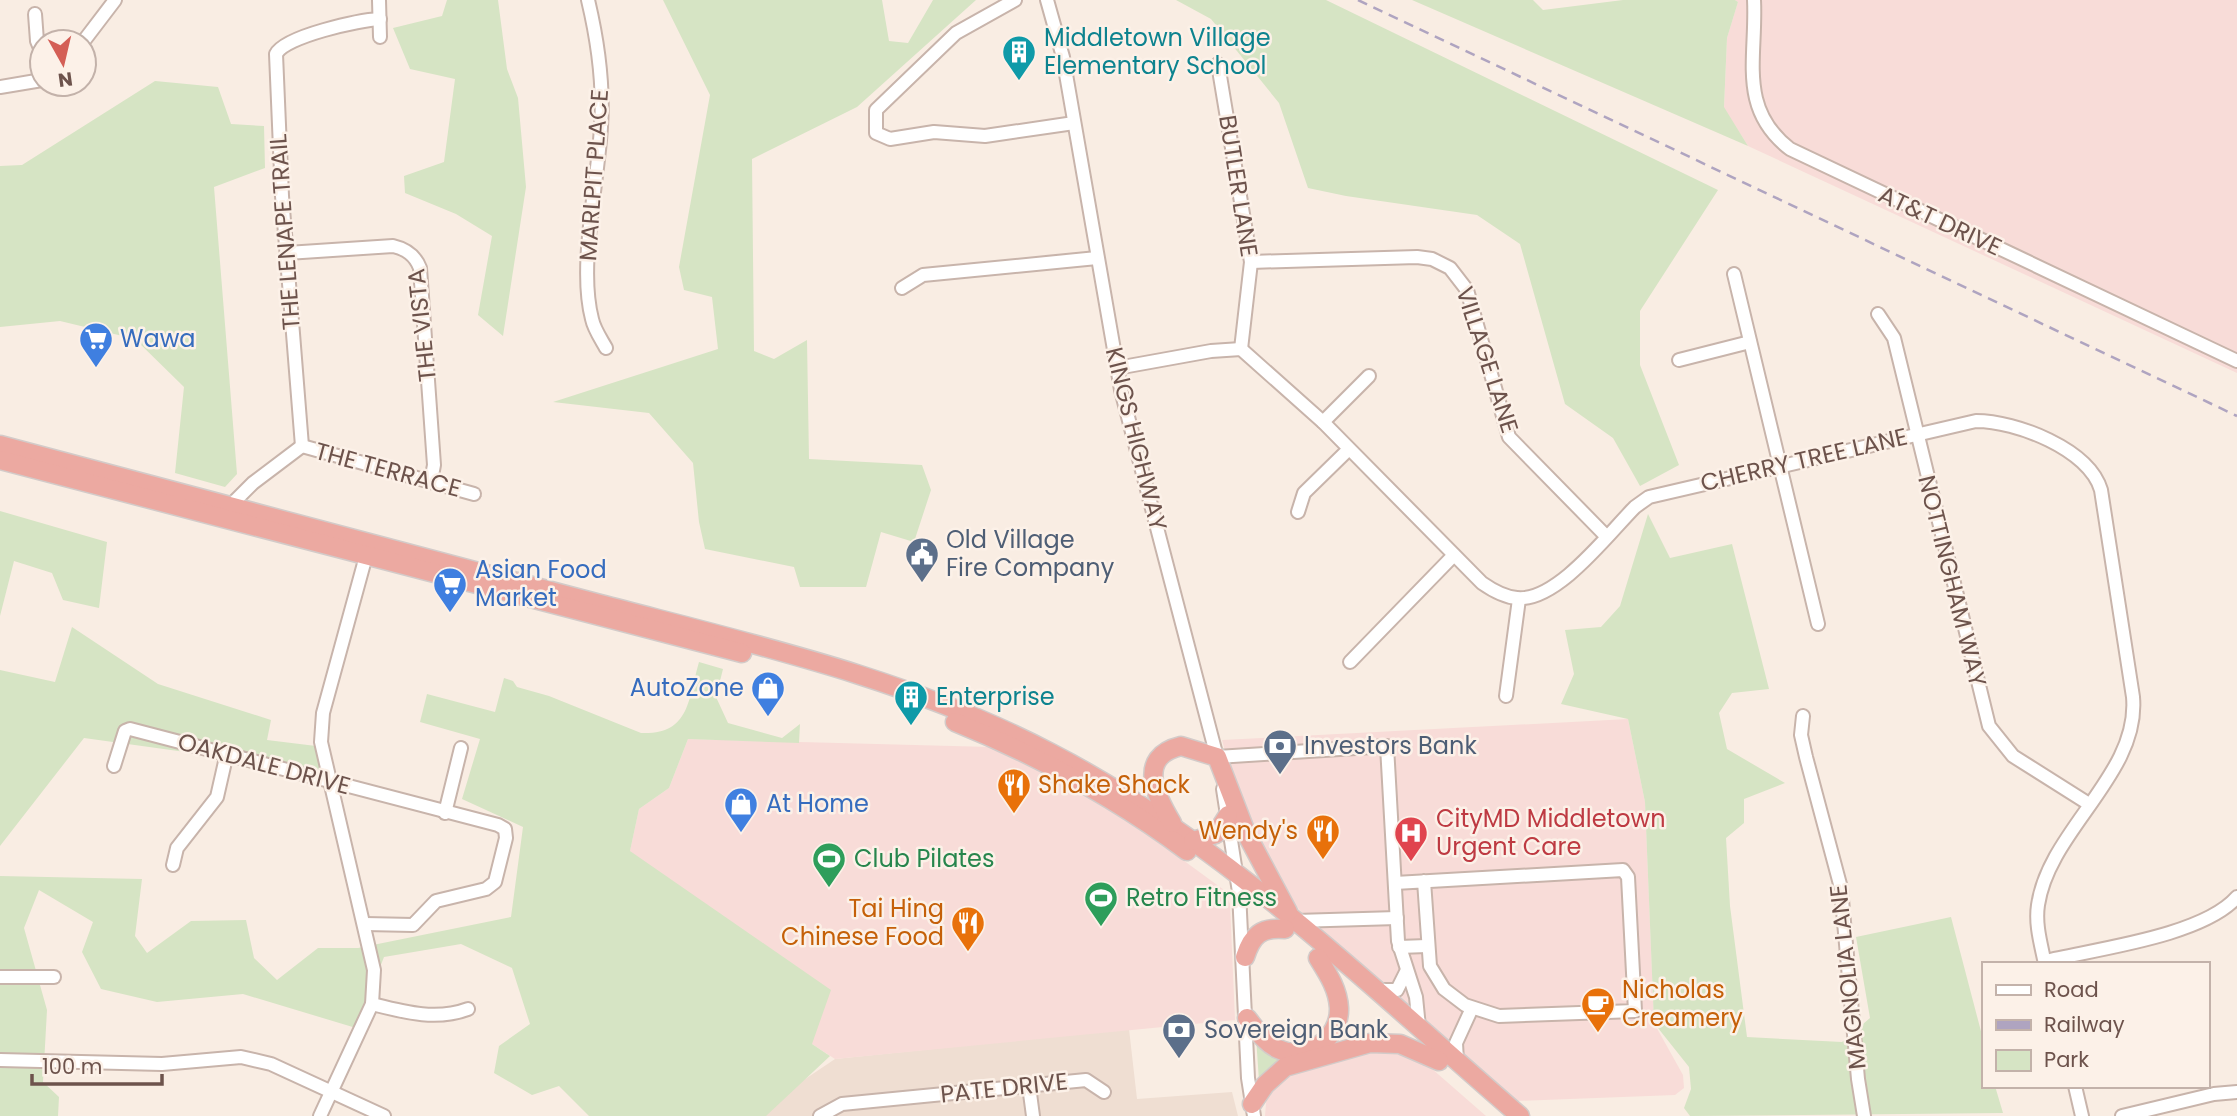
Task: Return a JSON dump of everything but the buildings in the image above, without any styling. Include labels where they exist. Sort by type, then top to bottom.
[{"type":"highway","points":[[1,457],[230,506],[756,645],[890,685],[984,721],[1051,752],[1193,841],[1238,883],[1373,989],[1421,1031],[1503,1116]]},
{"type":"highway","points":[[1,457],[801,669],[933,713],[1029,755],[1095,791],[1238,883]]},
{"type":"highway","points":[[1175,828],[1155,794],[1153,785],[1156,765],[1167,752],[1181,746],[1217,757],[1252,844],[1289,925],[1318,958],[1520,1116]]},
{"type":"highway","points":[[1193,841],[1216,834],[1228,816]]},
{"type":"highway","points":[[1245,957],[1249,943],[1257,934],[1267,929],[1289,925]]},
{"type":"highway","points":[[1247,1018],[1277,1048],[1303,1052],[1321,1045],[1333,1031],[1339,1008],[1334,985],[1318,958]]},
{"type":"highway","points":[[1253,1110],[1265,1085],[1284,1068],[1370,1043],[1400,1044],[1448,1061]]},
{"type":"street","points":[[94,28],[115,0]]},
{"type":"street","points":[[379,0],[380,37]]},
{"type":"street","name":"MARLPIT PLACE","points":[[588,0],[599,56],[602,92],[589,256],[589,307],[594,327],[606,348]]},
{"type":"street","points":[[1016,0],[956,33],[903,82],[876,110],[876,133],[890,139],[934,132],[985,136],[1074,123]]},
{"type":"street","name":"KINGS HIGHWAY","points":[[1047,0],[1063,57],[1117,368],[1217,757],[1238,883],[1245,957]]},
{"type":"street","name":"AT&T DRIVE","points":[[1754,0],[1753,93],[1768,127],[1784,144],[2237,361]]},
{"type":"street","points":[[34,14],[36,28]]},
{"type":"street","name":"THE LENAPE TRAIL","points":[[302,446],[275,78],[276,54],[286,44],[318,33],[361,20],[380,19]]},
{"type":"street","name":"BUTLER LANE","points":[[1218,64],[1251,262],[1241,349]]},
{"type":"street","points":[[0,87],[28,82]]},
{"type":"street","name":"THE VISTA","points":[[287,253],[393,246],[408,251],[418,263],[434,465],[431,481]]},
{"type":"street","name":"VILLAGE LANE","points":[[1251,262],[1417,257],[1432,259],[1450,268],[1463,283],[1473,306],[1509,437],[1606,536]]},
{"type":"street","points":[[902,288],[923,275],[1097,258]]},
{"type":"street","points":[[1734,274],[1818,624]]},
{"type":"street","name":"NOTTINGHAM WAY","points":[[1878,314],[1894,338],[1989,726],[2013,756],[2089,804]]},
{"type":"street","points":[[1679,360],[1750,342]]},
{"type":"street","points":[[1117,368],[1211,351],[1241,349],[1323,422],[1348,450],[1491,590],[1519,599],[1506,696]]},
{"type":"street","points":[[1323,422],[1369,376]]},
{"type":"street","name":"CHERRY TREE LANE","points":[[1519,599],[1557,584],[1649,497],[1964,422],[1999,422],[2024,430],[2073,454],[2087,464],[2101,490],[2134,707],[2131,731],[2123,750],[2050,867],[2041,890],[2037,923],[2045,962]]},
{"type":"street","points":[[230,506],[302,446]]},
{"type":"street","name":"THE TERRACE","points":[[302,446],[474,494]]},
{"type":"street","points":[[1298,512],[1304,493],[1348,450]]},
{"type":"street","points":[[320,1116],[372,1004],[373,959],[321,742],[323,713],[366,555]]},
{"type":"street","points":[[1350,662],[1454,555]]},
{"type":"street","name":"MAGNOLIA LANE","points":[[1803,716],[1801,735],[1841,888],[1858,1079],[1864,1116]]},
{"type":"street","name":"OAKDALE DRIVE","points":[[114,766],[125,731],[130,729],[505,829],[506,838],[495,882],[486,889],[436,901],[413,925],[365,924]]},
{"type":"street","points":[[1217,757],[1387,746],[1399,947],[1416,997],[1421,1031]]},
{"type":"street","points":[[442,812],[461,748]]},
{"type":"street","points":[[173,865],[177,848],[217,797],[227,753]]},
{"type":"street","points":[[1395,883],[1424,881],[1621,870],[1627,875],[1635,1011],[1499,1016],[1472,1009],[1450,995],[1435,978],[1427,946],[1424,881]]},
{"type":"street","points":[[2045,962],[2193,926],[2217,915],[2237,897]]},
{"type":"street","points":[[1289,925],[1397,918]]},
{"type":"street","points":[[1399,947],[1427,946]]},
{"type":"street","points":[[1245,957],[1253,1110]]},
{"type":"street","points":[[1373,989],[1397,990],[1406,972]]},
{"type":"street","points":[[0,977],[54,977]]},
{"type":"street","points":[[1416,997],[1419,986],[1435,978]]},
{"type":"street","points":[[372,1004],[421,1015],[447,1016],[468,1009]]},
{"type":"street","points":[[1448,1061],[1472,1009]]},
{"type":"street","points":[[0,1060],[162,1064],[241,1057],[271,1064],[384,1116]]},
{"type":"street","name":"PATE DRIVE","points":[[820,1116],[842,1104],[1086,1080],[1104,1092]]},
{"type":"street","points":[[1029,1086],[1033,1116]]},
{"type":"street","points":[[2075,1088],[2082,1116]]},
{"type":"street","points":[[2122,1116],[2214,1094],[2237,1092]]},
{"type":"shaded area","points":[[1735,0],[2237,0],[2237,373],[1748,146],[1724,108],[1727,38],[1738,2]]},
{"type":"shaded area","points":[[1628,719],[1645,802],[1654,1023],[1683,1075],[1684,1088],[1675,1095],[1516,1101],[1314,926],[1297,907],[1274,876],[1235,786],[1222,740]]},
{"type":"shaded area","points":[[688,739],[991,747],[1084,793],[1131,822],[1224,890],[1230,904],[1235,1020],[835,1059],[812,1044],[630,851],[639,809],[669,788]]},
{"type":"shaded area","points":[[1129,1029],[1137,1099],[1232,1092],[1238,1116],[750,1116],[835,1059]]},
{"type":"shaded area","points":[[1392,1047],[1423,1061],[1486,1116],[1265,1116],[1267,1092],[1280,1076],[1376,1048]]},
{"type":"green space","points":[[447,0],[498,0],[507,69],[518,98],[526,187],[503,336],[478,315],[492,236],[456,214],[405,193],[404,176],[444,162],[455,79],[410,69],[393,28],[442,16]]},
{"type":"green space","points":[[663,0],[882,0],[889,41],[908,43],[933,0],[976,0],[857,107],[752,159],[754,351],[774,359],[807,340],[809,459],[922,465],[931,490],[914,542],[881,532],[866,587],[800,587],[794,567],[705,549],[699,522],[693,463],[649,413],[553,402],[718,349],[712,297],[684,290],[679,267],[710,95]]},
{"type":"green space","points":[[1176,0],[1326,0],[1718,190],[1640,311],[1640,365],[1679,465],[1640,486],[1613,438],[1565,404],[1520,244],[1477,215],[1308,188],[1279,103],[1211,19]]},
{"type":"green space","points":[[1412,0],[1533,0],[1543,10],[1623,0],[1735,0],[1738,2],[1727,38],[1724,107],[1748,146]]},
{"type":"green space","points":[[155,81],[218,87],[231,124],[264,126],[265,168],[214,187],[237,474],[225,487],[175,473],[184,387],[135,339],[60,321],[0,327],[0,166],[22,165]]},
{"type":"green space","points":[[0,511],[107,542],[99,608],[63,600],[52,573],[14,561],[0,616]]},
{"type":"green space","points":[[1648,514],[1670,558],[1732,544],[1769,689],[1732,693],[1719,713],[1727,749],[1785,783],[1744,799],[1744,823],[1726,838],[1730,906],[1747,1037],[1842,1042],[1870,1018],[1856,937],[1951,917],[1982,1035],[1982,1088],[1996,1088],[2003,1113],[1690,1116],[1684,1108],[1691,1089],[1689,1067],[1654,1023],[1645,802],[1628,719],[1561,704],[1574,674],[1565,630],[1601,627],[1620,606]]},
{"type":"green space","points":[[72,627],[158,684],[271,720],[267,740],[316,746],[322,771],[84,738],[0,846],[0,670],[55,682]]},
{"type":"green space","points":[[699,662],[723,669],[716,697],[728,723],[782,738],[800,724],[799,743],[688,739],[669,788],[639,809],[630,851],[831,990],[812,1044],[830,1056],[766,1116],[589,1116],[559,1086],[532,1095],[494,1073],[499,1046],[530,1024],[512,968],[461,944],[384,957],[356,1028],[243,994],[157,1002],[101,989],[82,952],[93,922],[39,890],[24,928],[47,1010],[43,1082],[59,1097],[58,1116],[0,1116],[0,876],[142,879],[135,936],[147,953],[191,921],[246,920],[254,958],[277,980],[318,948],[358,948],[511,917],[523,827],[462,799],[480,739],[420,722],[427,694],[495,712],[504,678],[513,681],[517,687],[549,696],[641,733],[657,732],[669,728],[684,712]]},
{"type":"green space","points":[[1256,1037],[1285,1057],[1259,1081]]},
{"type":"railway","points":[[1358,0],[2237,416]]},
{"type":"place","name":"Middletown Village Elementary School","points":[[1019,82]]},
{"type":"place","name":"Wawa","points":[[96,369]]},
{"type":"place","name":"Old Village Fire Company","points":[[922,584]]},
{"type":"place","name":"Asian Food Market","points":[[450,614]]},
{"type":"place","name":"AutoZone","points":[[768,718]]},
{"type":"place","name":"Enterprise","points":[[911,727]]},
{"type":"place","name":"Investors Bank","points":[[1280,776]]},
{"type":"place","name":"Shake Shack","points":[[1014,815]]},
{"type":"place","name":"At Home","points":[[741,834]]},
{"type":"place","name":"Wendy's","points":[[1323,861]]},
{"type":"place","name":"CityMD Middletown Urgent Care","points":[[1411,863]]},
{"type":"place","name":"Club Pilates","points":[[829,889]]},
{"type":"place","name":"Retro Fitness","points":[[1101,928]]},
{"type":"place","name":"Tai Hing Chinese Food","points":[[968,953]]},
{"type":"place","name":"Nicholas Creamery","points":[[1598,1034]]},
{"type":"place","name":"Sovereign Bank","points":[[1179,1060]]}]
